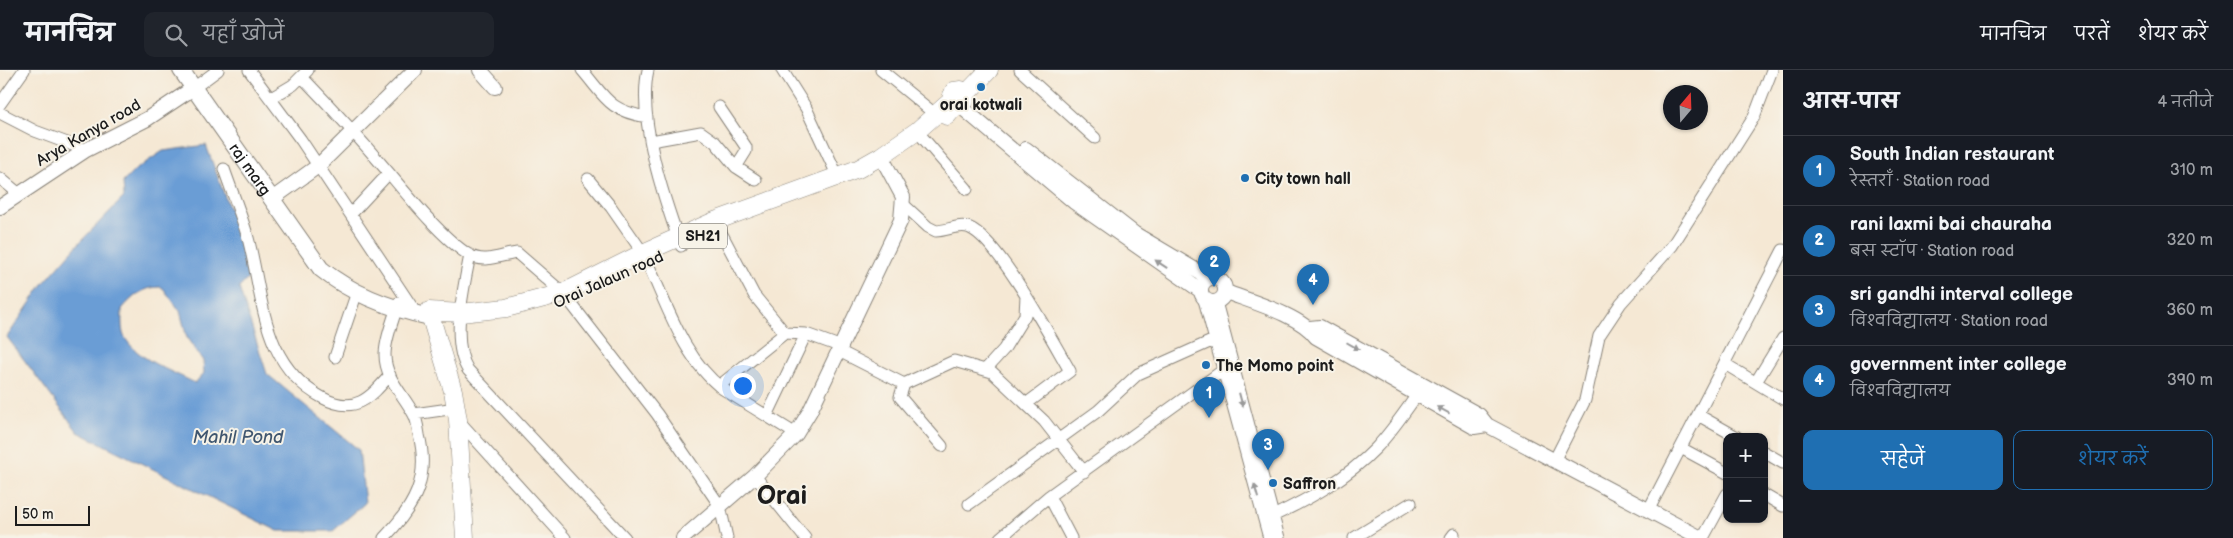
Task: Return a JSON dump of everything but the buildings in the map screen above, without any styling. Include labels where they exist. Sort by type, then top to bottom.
[{"type":"main road","name":"raj marg","points":[[181,70],[195,87],[321,269]]},
{"type":"main road","name":"Orai Jalaun road","points":[[413,309],[461,316],[566,296],[716,225],[883,160],[924,138],[960,99],[980,71]]},
{"type":"main road","name":"Orai Jalaun road","points":[[776,202],[860,176],[960,99]]},
{"type":"main road","points":[[321,269],[357,292],[413,309]]},
{"type":"main road","points":[[321,269],[413,309],[457,414],[465,538]]},
{"type":"street","points":[[0,104],[24,70]]},
{"type":"street","points":[[195,87],[218,70]]},
{"type":"street","points":[[249,70],[271,98],[351,214],[413,309],[385,355],[394,386],[414,414],[422,445],[424,469],[420,487],[404,518],[384,538]]},
{"type":"street","points":[[272,199],[318,166],[415,70]]},
{"type":"street","points":[[480,70],[495,87]]},
{"type":"street","points":[[582,70],[611,105],[629,114],[647,117]]},
{"type":"street","points":[[648,70],[646,86],[647,117],[651,141],[680,242]]},
{"type":"street","points":[[782,70],[806,108],[838,177]]},
{"type":"street","points":[[881,70],[936,116]]},
{"type":"street","points":[[1020,70],[1095,138]]},
{"type":"street","points":[[1554,461],[1585,400],[1590,384],[1593,357],[1604,328],[1621,303],[1672,246],[1754,117],[1772,70]]},
{"type":"street","points":[[271,98],[293,85],[305,73],[436,226],[470,255],[484,259],[498,258],[517,253],[566,296],[657,414],[720,506],[727,538]]},
{"type":"street","name":"Arya Kanya road","points":[[0,207],[86,150],[147,119],[195,87]]},
{"type":"street","points":[[960,99],[1134,234],[1209,278],[1221,280],[1221,297],[1279,538]]},
{"type":"street","points":[[960,99],[1074,202],[1202,294],[1208,301],[1221,297],[1279,313],[1310,328],[1316,337],[1420,391],[1474,428],[1487,426],[1702,538],[1723,501]]},
{"type":"street","points":[[719,107],[746,147],[746,151],[736,167]]},
{"type":"street","points":[[0,113],[35,131],[86,150]]},
{"type":"street","points":[[651,141],[701,132],[715,142],[736,167],[756,180]]},
{"type":"street","points":[[924,138],[968,189]]},
{"type":"street","points":[[683,538],[755,476],[796,434],[810,412],[902,220],[903,204],[899,188],[883,160]]},
{"type":"street","points":[[224,169],[248,238],[264,311],[276,350],[285,366],[312,392],[330,402],[348,405],[360,403],[372,396],[390,375]]},
{"type":"street","points":[[351,214],[389,173]]},
{"type":"street","points":[[0,178],[18,194]]},
{"type":"street","points":[[588,178],[611,207],[645,257],[677,328],[699,366],[719,386],[796,434]]},
{"type":"street","points":[[903,204],[936,231],[962,226],[974,230],[1002,261],[1026,296],[1070,371],[1026,404]]},
{"type":"street","points":[[716,225],[754,295],[785,333]]},
{"type":"street","points":[[1648,511],[1783,250]]},
{"type":"street","points":[[470,255],[461,316],[461,360],[468,370],[625,538]]},
{"type":"street","points":[[1209,278],[1203,284],[1202,294],[1269,538]]},
{"type":"street","points":[[334,358],[357,292]]},
{"type":"street","points":[[985,370],[1004,349],[1025,315],[1026,296]]},
{"type":"street","points":[[719,386],[785,333],[806,334],[841,349],[904,384]]},
{"type":"street","points":[[767,416],[806,334]]},
{"type":"street","points":[[1756,382],[1783,338]]},
{"type":"street","points":[[969,504],[1098,411],[1138,374],[1214,340]]},
{"type":"street","points":[[942,446],[900,398],[904,384],[954,361],[992,372],[1058,438],[1084,472]]},
{"type":"street","points":[[1725,364],[1783,399]]},
{"type":"street","points":[[1000,538],[1049,496],[1222,371]]},
{"type":"street","points":[[1274,516],[1313,496],[1355,468],[1387,436],[1420,391]]},
{"type":"street","points":[[414,414],[457,414],[565,538]]},
{"type":"street","points":[[1698,415],[1730,433]]},
{"type":"street","points":[[1681,448],[1723,471]]},
{"type":"street","points":[[1768,454],[1783,463]]},
{"type":"street","points":[[755,476],[805,538]]},
{"type":"street","points":[[1049,496],[1072,538]]},
{"type":"street","points":[[1768,497],[1783,506]]},
{"type":"street","points":[[1354,538],[1411,503]]},
{"type":"water","name":"Mahil Pond","points":[[206,145],[253,273],[239,288],[267,374],[359,450],[365,503],[333,531],[278,531],[78,432],[7,337],[43,284],[124,197],[123,182],[136,169],[163,151]],"holes":[[[154,287],[163,288],[180,311],[187,338],[203,361],[204,373],[195,383],[146,358],[137,352],[124,336],[122,309],[130,300],[143,291]]]},
{"type":"place","name":"orai kotwali","points":[[981,87]]},
{"type":"place","name":"City town hall","points":[[1245,178]]},
{"type":"place","name":"rani laxmi bai chauraha","points":[[1214,287]]},
{"type":"place","name":"government inter college","points":[[1313,305]]},
{"type":"place","name":"The Momo point","points":[[1206,365]]},
{"type":"place","name":"South Indian restaurant","points":[[1209,418]]},
{"type":"place","name":"sri gandhi interval college","points":[[1268,470]]},
{"type":"place","name":"Saffron","points":[[1273,483]]},
{"type":"district","name":"Orai","points":[[782,495]]}]
